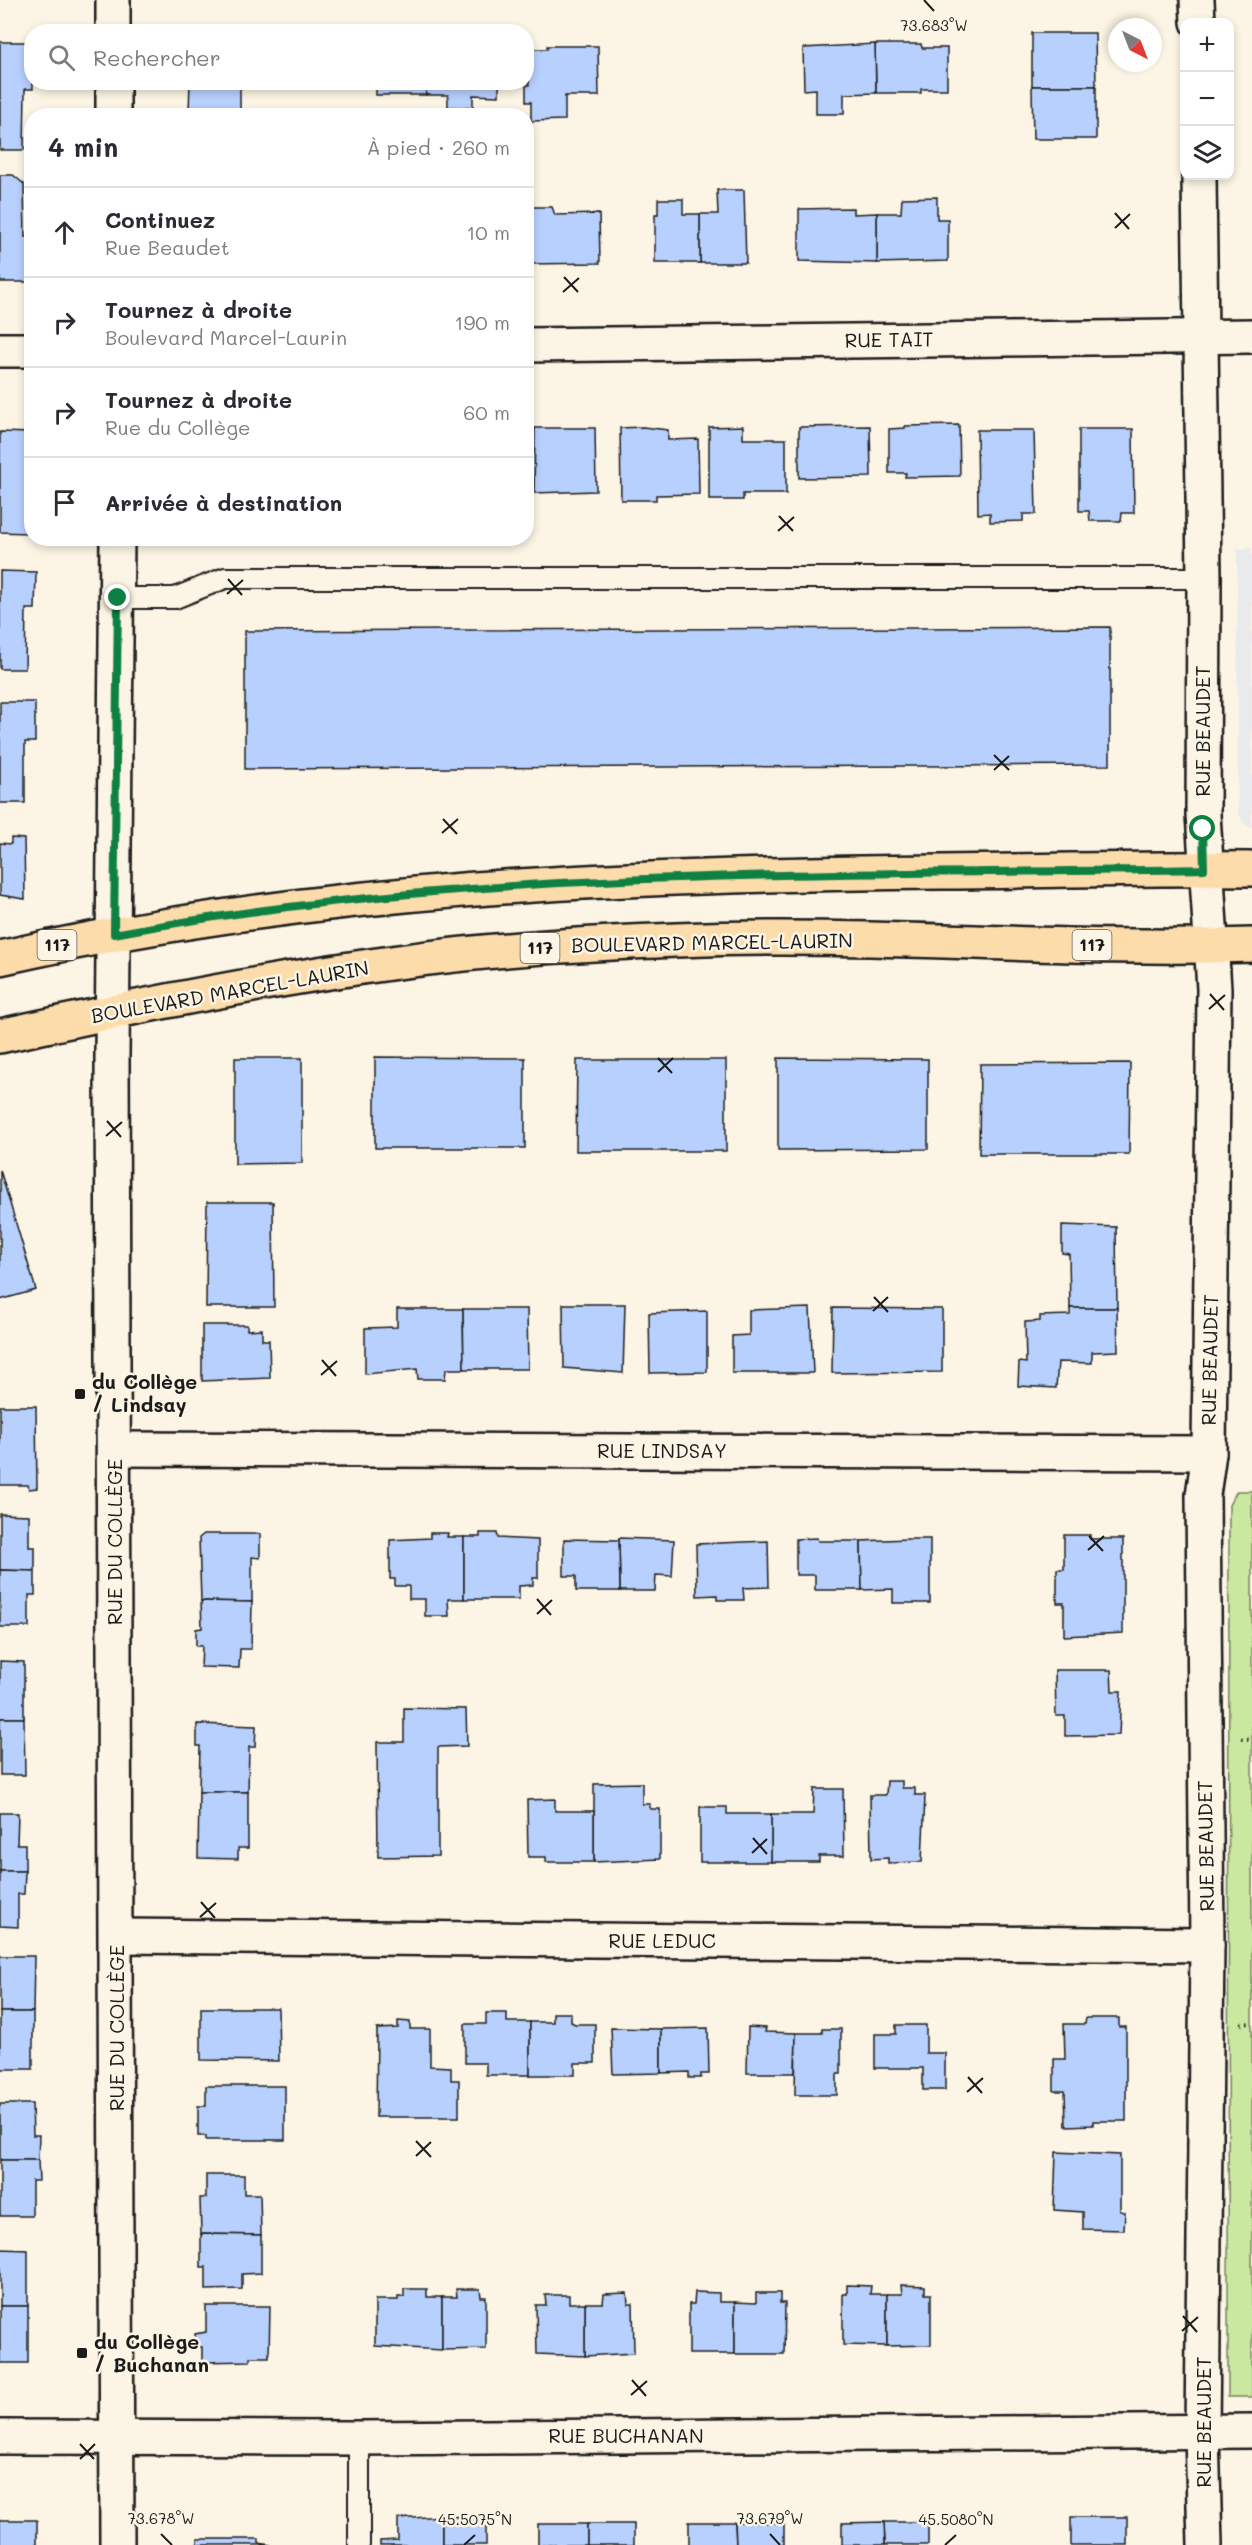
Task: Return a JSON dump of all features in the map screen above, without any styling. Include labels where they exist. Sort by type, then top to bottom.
[{"type":"main road","name":"117","points":[[0,958],[196,919],[354,899],[568,880],[856,873],[1252,869]]},
{"type":"main road","name":"BOULEVARD MARCEL-LAURIN","points":[[0,1036],[112,1012],[397,962],[535,948],[756,938],[1252,945]]},
{"type":"street","points":[[113,0],[113,24]]},
{"type":"street","points":[[1197,0],[1198,18]]},
{"type":"street","points":[[113,90],[113,108]]},
{"type":"street","name":"RUE BEAUDET","points":[[1200,180],[1204,869],[1214,1000],[1209,1453],[1203,1495],[1207,1946],[1202,2432],[1205,2545]]},
{"type":"street","name":"RUE TAIT","points":[[534,345],[1252,336]]},
{"type":"street","points":[[0,350],[24,350]]},
{"type":"street","name":"RUE DU COLLÈGE","points":[[117,546],[112,1012],[117,1936],[117,2545]]},
{"type":"street","name":"RUE LINDSAY","points":[[114,1449],[1209,1453]]},
{"type":"street","name":"RUE LEDUC","points":[[117,1936],[1207,1946]]},
{"type":"street","name":"RUE BUCHANAN","points":[[0,2437],[359,2438],[1252,2431]]},
{"type":"lane","points":[[118,598],[175,598],[225,578],[1204,578]]},
{"type":"lane","points":[[359,2438],[359,2545]]},
{"type":"shaded area","points":[[1252,548],[1252,829],[1243,822],[1238,811],[1237,549]]},
{"type":"green space","points":[[1237,1491],[1252,1491],[1252,2397],[1228,2397],[1229,1505]]},
{"type":"building","points":[[1032,33],[1095,33],[1096,86],[1032,86]]},
{"type":"building","points":[[0,42],[24,42],[24,150],[0,150]]},
{"type":"building","points":[[875,44],[921,44],[922,48],[947,48],[947,89],[921,89],[921,93],[876,93]]},
{"type":"building","points":[[875,44],[876,93],[844,94],[844,114],[816,114],[816,89],[804,90],[803,48]]},
{"type":"building","points":[[547,46],[598,46],[599,96],[565,96],[565,120],[534,121],[534,108],[531,108],[531,102],[526,102],[526,90],[534,90],[534,49],[547,49]]},
{"type":"building","points":[[1032,86],[1096,86],[1096,139],[1033,139]]},
{"type":"building","points":[[190,90],[240,90],[240,108],[189,108]]},
{"type":"building","points":[[376,90],[426,90],[426,95],[376,95]]},
{"type":"building","points":[[426,90],[499,90],[499,96],[473,95],[473,108],[448,107],[448,95],[426,95]]},
{"type":"building","points":[[0,175],[13,175],[24,184],[24,282],[0,282]]},
{"type":"building","points":[[717,190],[744,190],[746,263],[700,263],[700,214],[718,214]]},
{"type":"building","points":[[937,197],[937,219],[948,219],[948,261],[877,263],[877,213],[901,213],[902,198]]},
{"type":"building","points":[[658,199],[683,199],[683,214],[700,214],[700,263],[655,263],[655,214],[658,214]]},
{"type":"building","points":[[534,207],[552,207],[555,215],[599,214],[600,263],[534,264]]},
{"type":"building","points":[[853,208],[853,214],[877,213],[877,263],[799,261],[799,209]]},
{"type":"building","points":[[959,425],[960,476],[905,477],[906,473],[889,473],[889,429],[905,428],[905,426]]},
{"type":"building","points":[[743,426],[743,439],[786,439],[786,494],[743,494],[743,500],[709,500],[709,427]]},
{"type":"building","points":[[870,426],[871,477],[799,478],[799,427]]},
{"type":"building","points":[[643,427],[668,430],[668,440],[698,439],[699,494],[656,495],[656,500],[621,500],[620,428]]},
{"type":"building","points":[[534,428],[535,428],[534,484]]},
{"type":"building","points":[[535,428],[595,428],[596,491],[534,493]]},
{"type":"building","points":[[1079,429],[1133,429],[1134,513],[1122,513],[1121,521],[1090,521],[1089,511],[1079,511]]},
{"type":"building","points":[[977,430],[1034,430],[1036,514],[1023,514],[1023,521],[990,522],[990,513],[978,514]]},
{"type":"building","points":[[0,432],[24,433],[24,533],[0,532]]},
{"type":"building","points":[[0,571],[36,572],[35,609],[26,609],[25,669],[0,669]]},
{"type":"building","points":[[1110,627],[1110,765],[245,769],[245,631]]},
{"type":"building","points":[[0,702],[35,702],[35,742],[25,742],[25,803],[0,803]]},
{"type":"building","points":[[11,838],[24,839],[25,899],[0,895],[0,843],[11,844]]},
{"type":"building","points":[[375,1057],[525,1058],[525,1148],[375,1148]]},
{"type":"building","points":[[235,1058],[302,1058],[302,1163],[235,1164]]},
{"type":"building","points":[[778,1058],[928,1059],[928,1149],[778,1150]]},
{"type":"building","points":[[577,1060],[726,1060],[726,1151],[576,1151]]},
{"type":"building","points":[[1130,1063],[1129,1154],[979,1154],[980,1064]]},
{"type":"building","points":[[0,1170],[36,1290],[0,1300]]},
{"type":"building","points":[[207,1202],[273,1202],[274,1307],[206,1307]]},
{"type":"building","points":[[1062,1225],[1116,1227],[1117,1308],[1070,1308],[1069,1254],[1062,1253]]},
{"type":"building","points":[[563,1304],[625,1304],[623,1373],[564,1368]]},
{"type":"building","points":[[810,1308],[813,1373],[732,1373],[732,1336],[749,1335],[749,1310]]},
{"type":"building","points":[[833,1308],[942,1309],[942,1372],[832,1373]]},
{"type":"building","points":[[1070,1308],[1117,1308],[1118,1351],[1092,1352],[1092,1363],[1058,1362],[1056,1388],[1018,1386],[1019,1362],[1026,1363],[1025,1322],[1040,1321],[1040,1316],[1070,1315]]},
{"type":"building","points":[[397,1309],[463,1309],[464,1369],[446,1369],[445,1379],[418,1379],[417,1369],[365,1374],[365,1328],[397,1327]]},
{"type":"building","points":[[463,1309],[527,1309],[528,1369],[464,1369]]},
{"type":"building","points":[[707,1311],[707,1372],[650,1373],[649,1313]]},
{"type":"building","points":[[202,1325],[247,1325],[247,1330],[262,1329],[262,1340],[269,1340],[270,1378],[202,1381]]},
{"type":"building","points":[[0,1406],[36,1406],[37,1488],[29,1489],[28,1485],[0,1485]]},
{"type":"building","points":[[0,1514],[29,1515],[29,1547],[35,1547],[35,1571],[0,1570]]},
{"type":"building","points":[[430,1533],[448,1533],[447,1537],[464,1537],[464,1599],[448,1599],[449,1616],[425,1616],[425,1599],[409,1599],[409,1586],[395,1586],[395,1579],[390,1579],[390,1540],[430,1538]]},
{"type":"building","points":[[480,1533],[497,1533],[498,1538],[538,1540],[538,1578],[533,1578],[533,1585],[519,1586],[519,1599],[464,1599],[464,1537],[480,1537]]},
{"type":"building","points":[[204,1534],[260,1534],[260,1558],[252,1557],[252,1602],[201,1601],[199,1538]]},
{"type":"building","points":[[1064,1535],[1090,1535],[1090,1539],[1123,1539],[1123,1633],[1064,1636],[1064,1603],[1057,1603],[1057,1569],[1064,1569]]},
{"type":"building","points":[[619,1538],[674,1540],[672,1576],[656,1575],[655,1591],[620,1591]]},
{"type":"building","points":[[817,1538],[818,1541],[861,1541],[862,1590],[815,1590],[815,1575],[796,1575],[796,1539]]},
{"type":"building","points":[[564,1539],[619,1540],[620,1591],[576,1591],[576,1576],[564,1576]]},
{"type":"building","points":[[930,1539],[930,1603],[893,1603],[893,1589],[862,1590],[861,1541]]},
{"type":"building","points":[[768,1541],[769,1587],[743,1588],[744,1600],[717,1600],[717,1595],[697,1596],[696,1544]]},
{"type":"building","points":[[0,1570],[35,1571],[35,1595],[29,1595],[29,1627],[0,1627]]},
{"type":"building","points":[[201,1601],[252,1602],[251,1649],[240,1649],[239,1668],[201,1667],[202,1646],[196,1646],[196,1629],[202,1628]]},
{"type":"building","points":[[0,1661],[24,1662],[24,1718],[0,1718]]},
{"type":"building","points":[[1055,1670],[1111,1670],[1112,1691],[1121,1691],[1119,1735],[1065,1736],[1065,1716],[1056,1716]]},
{"type":"building","points":[[404,1708],[466,1709],[467,1746],[438,1747],[438,1856],[378,1857],[377,1742],[404,1742]]},
{"type":"building","points":[[0,1718],[24,1718],[25,1775],[0,1775]]},
{"type":"building","points":[[197,1724],[256,1726],[255,1747],[249,1747],[248,1792],[199,1792],[200,1746],[197,1746]]},
{"type":"building","points":[[887,1781],[902,1781],[902,1788],[915,1788],[915,1795],[925,1795],[922,1862],[888,1863],[888,1858],[871,1859],[870,1795],[886,1795]]},
{"type":"building","points":[[642,1783],[642,1804],[650,1804],[650,1809],[660,1809],[660,1859],[594,1862],[594,1784]]},
{"type":"building","points":[[814,1789],[843,1789],[844,1856],[819,1856],[819,1862],[771,1862],[771,1814],[813,1814]]},
{"type":"building","points":[[199,1792],[248,1792],[248,1848],[238,1848],[238,1859],[198,1858]]},
{"type":"building","points":[[555,1799],[555,1811],[594,1811],[594,1862],[546,1862],[546,1857],[528,1857],[527,1800]]},
{"type":"building","points":[[700,1807],[727,1807],[727,1814],[771,1814],[771,1862],[700,1862]]},
{"type":"building","points":[[0,1813],[18,1813],[17,1844],[25,1844],[25,1871],[0,1871]]},
{"type":"building","points":[[0,1871],[25,1871],[24,1894],[18,1894],[18,1927],[0,1926]]},
{"type":"building","points":[[0,1956],[34,1956],[33,2012],[0,2012]]},
{"type":"building","points":[[201,2008],[278,2008],[279,2061],[201,2060]]},
{"type":"building","points":[[0,2012],[33,2012],[33,2069],[0,2069]]},
{"type":"building","points":[[486,2013],[507,2013],[507,2022],[530,2022],[530,2075],[486,2075],[486,2063],[465,2063],[465,2024],[486,2024]]},
{"type":"building","points":[[553,2013],[571,2013],[571,2022],[575,2024],[595,2024],[595,2063],[575,2063],[575,2075],[530,2075],[530,2022],[553,2022]]},
{"type":"building","points":[[1086,2018],[1119,2018],[1119,2027],[1126,2027],[1126,2121],[1093,2121],[1093,2125],[1066,2126],[1065,2091],[1054,2091],[1054,2059],[1065,2059],[1064,2024],[1085,2024]]},
{"type":"building","points":[[398,2021],[410,2022],[410,2029],[430,2029],[430,2066],[451,2067],[451,2080],[459,2080],[459,2117],[376,2117],[377,2029],[398,2028]]},
{"type":"building","points":[[896,2025],[926,2025],[926,2053],[945,2053],[945,2090],[923,2090],[923,2068],[875,2068],[875,2034],[896,2034]]},
{"type":"building","points":[[748,2027],[766,2028],[765,2032],[796,2033],[795,2073],[747,2073]]},
{"type":"building","points":[[611,2028],[661,2029],[661,2073],[613,2074]]},
{"type":"building","points":[[708,2028],[709,2074],[701,2074],[701,2078],[689,2078],[689,2072],[661,2073],[661,2029]]},
{"type":"building","points":[[822,2029],[841,2029],[841,2074],[837,2074],[837,2095],[795,2095],[796,2033],[822,2033]]},
{"type":"building","points":[[206,2086],[285,2086],[285,2140],[206,2140],[206,2136],[198,2136],[198,2106],[206,2106]]},
{"type":"building","points":[[0,2104],[32,2104],[33,2135],[39,2135],[38,2160],[0,2160]]},
{"type":"building","points":[[1056,2152],[1120,2155],[1120,2211],[1125,2212],[1124,2230],[1083,2229],[1083,2212],[1054,2210]]},
{"type":"building","points":[[0,2160],[38,2160],[39,2181],[32,2181],[32,2216],[0,2216]]},
{"type":"building","points":[[206,2175],[244,2175],[244,2194],[260,2194],[261,2235],[201,2234],[200,2198],[206,2198]]},
{"type":"building","points":[[201,2234],[261,2235],[261,2273],[242,2274],[242,2289],[206,2290],[206,2267],[201,2267]]},
{"type":"building","points":[[0,2249],[28,2250],[28,2306],[0,2306]]},
{"type":"building","points":[[847,2285],[871,2286],[870,2294],[887,2294],[887,2346],[843,2345],[843,2294],[847,2294]]},
{"type":"building","points":[[901,2285],[925,2286],[925,2294],[931,2294],[931,2345],[887,2346],[887,2294],[902,2294]]},
{"type":"building","points":[[404,2289],[427,2289],[427,2297],[442,2297],[442,2350],[375,2346],[375,2300],[398,2300],[398,2297],[404,2297]]},
{"type":"building","points":[[456,2289],[480,2289],[481,2297],[486,2297],[486,2349],[442,2350],[442,2297],[457,2297]]},
{"type":"building","points":[[695,2292],[719,2293],[719,2302],[735,2302],[735,2354],[689,2354],[689,2304],[694,2304]]},
{"type":"building","points":[[627,2293],[628,2304],[633,2304],[634,2353],[585,2356],[585,2303],[603,2303],[604,2294]]},
{"type":"building","points":[[756,2293],[780,2293],[780,2303],[785,2303],[784,2354],[735,2354],[735,2302],[756,2303]]},
{"type":"building","points":[[545,2295],[569,2295],[569,2303],[585,2303],[585,2356],[537,2354],[536,2305],[546,2305]]},
{"type":"building","points":[[0,2306],[28,2306],[28,2363],[0,2363]]},
{"type":"building","points":[[206,2306],[270,2306],[269,2357],[250,2357],[250,2361],[202,2362],[202,2347],[195,2347],[195,2334],[206,2332]]},
{"type":"building","points":[[442,2516],[442,2545],[380,2545],[380,2541],[398,2540],[398,2519]]},
{"type":"building","points":[[442,2516],[486,2518],[486,2545],[442,2545]]},
{"type":"building","points":[[1071,2517],[1127,2517],[1127,2545],[1071,2545]]},
{"type":"building","points":[[0,2520],[37,2520],[37,2545],[0,2545]]},
{"type":"building","points":[[689,2522],[735,2522],[736,2545],[689,2545]]},
{"type":"building","points":[[735,2522],[784,2523],[784,2545],[736,2545]]},
{"type":"building","points":[[884,2522],[928,2522],[928,2545],[885,2545]]},
{"type":"building","points":[[884,2522],[885,2545],[842,2545],[842,2523]]},
{"type":"building","points":[[538,2524],[587,2524],[587,2545],[538,2545]]},
{"type":"building","points":[[587,2524],[634,2524],[634,2545],[587,2545]]},
{"type":"building","points":[[198,2539],[259,2539],[259,2543],[271,2545],[198,2545]]},
{"type":"place","name":"du Collège / Lindsay","points":[[80,1394]]},
{"type":"place","name":"du Collège / Buchanan","points":[[82,2353]]},
{"type":"route","points":[[118,598],[114,934],[196,919],[354,899],[568,880],[856,873],[1204,869],[1203,829]]}]
